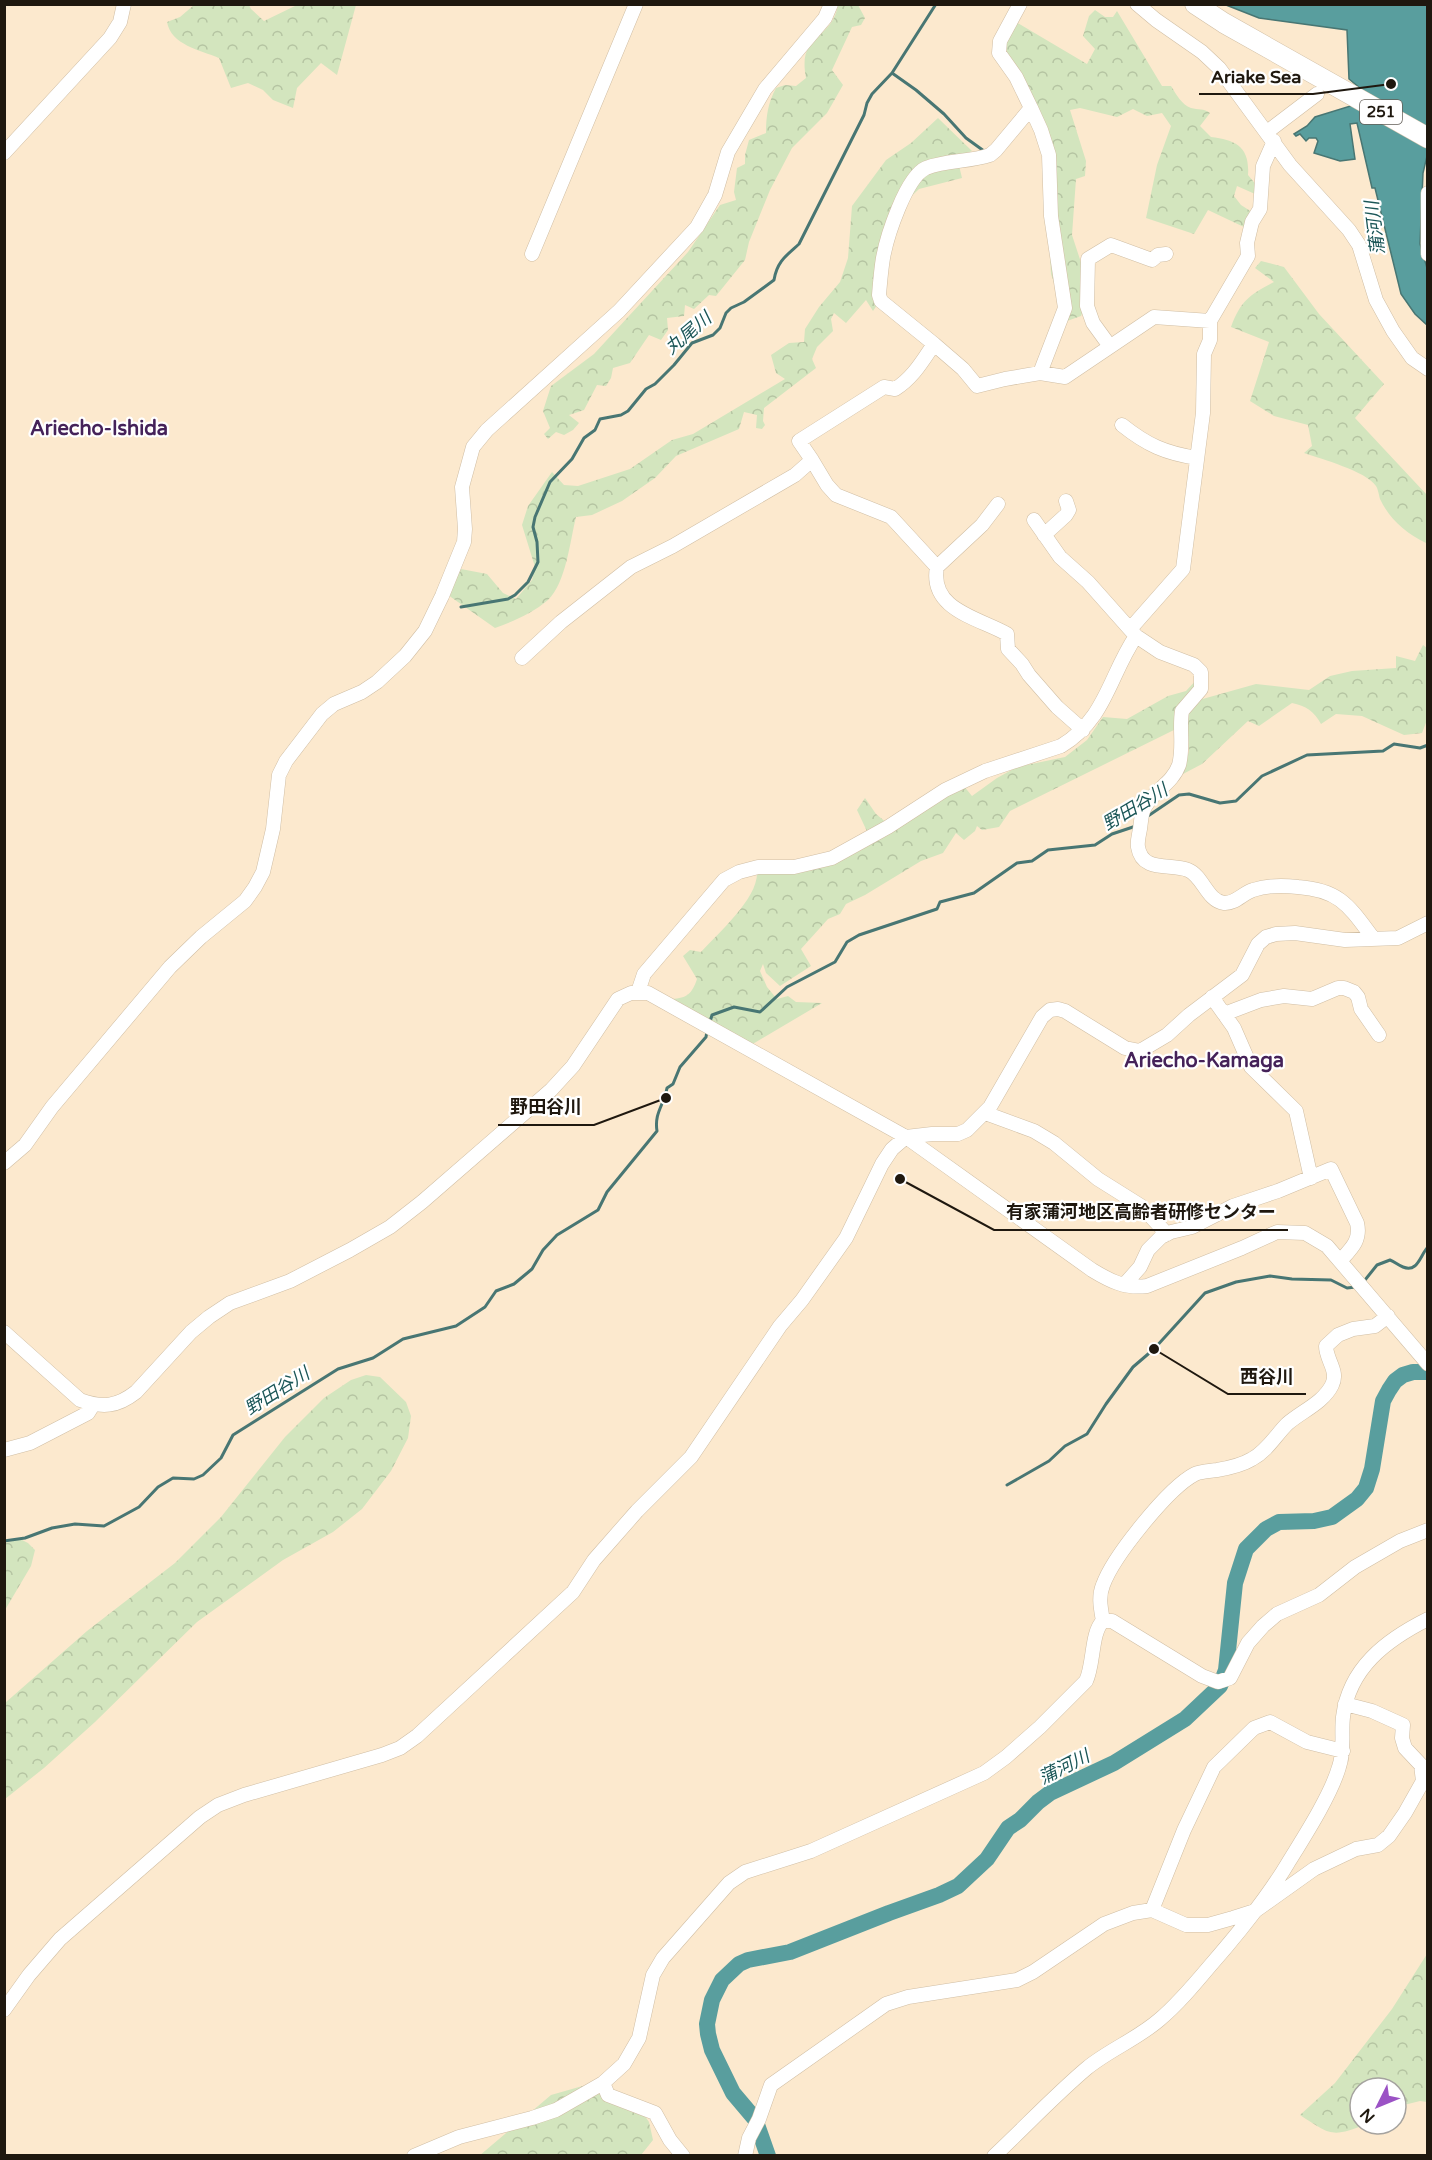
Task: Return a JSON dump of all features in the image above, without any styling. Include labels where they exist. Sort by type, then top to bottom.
[{"type":"highway","name":"251","points":[[1195,4],[1326,90],[1428,138]]},
{"type":"street","points":[[4,153],[110,38],[120,22],[124,4]]},
{"type":"street","points":[[532,254],[636,4]]},
{"type":"street","points":[[4,1163],[25,1145],[52,1107],[170,967],[201,937],[245,901],[255,887],[266,861],[273,829],[279,775],[286,761],[322,714],[334,704],[363,692],[377,682],[405,656],[425,631],[464,542],[462,487],[473,447],[487,430],[620,311],[697,227],[715,195],[728,152],[765,89],[825,18],[831,4]]},
{"type":"street","points":[[1020,4],[1000,42],[999,53],[1016,77],[1041,130],[1049,155],[1051,216],[1065,308],[1040,373]]},
{"type":"street","points":[[1137,4],[1155,20],[1202,52],[1219,68],[1290,165],[1349,230],[1359,245],[1376,300],[1393,331],[1412,358],[1428,369]]},
{"type":"street","points":[[638,992],[644,974],[724,880],[739,872],[758,867],[794,867],[832,858],[888,827],[945,790],[984,771],[1061,746],[1083,730],[1097,714],[1133,632],[1183,569],[1203,413],[1204,354],[1210,340],[1210,321],[1248,256],[1247,243],[1252,222],[1260,209],[1263,166],[1270,136],[1326,90]]},
{"type":"street","points":[[1031,108],[990,155],[927,168],[910,183],[892,226],[883,257],[879,295],[881,301],[963,369],[977,386],[1040,373],[1065,377],[1109,345],[1154,317],[1210,321]]},
{"type":"street","points":[[1428,193],[1428,254]]},
{"type":"street","points":[[1109,345],[1093,323],[1087,306],[1088,259],[1111,245],[1152,260],[1158,255],[1166,254]]},
{"type":"street","points":[[934,344],[904,384],[896,389],[884,387],[799,441],[836,495],[891,517],[938,567]]},
{"type":"street","points":[[1122,425],[1143,441],[1160,449],[1197,458]]},
{"type":"street","points":[[522,658],[561,622],[631,567],[674,546],[795,475],[812,460]]},
{"type":"street","points":[[1044,535],[1066,515],[1069,510],[1066,501]]},
{"type":"street","points":[[998,504],[982,525],[938,567],[936,583],[945,598],[959,612],[1006,634],[1008,649],[1057,707],[1083,730]]},
{"type":"street","points":[[1034,520],[1060,557],[1088,582],[1133,632],[1160,652],[1194,665],[1203,677],[1201,689],[1182,711],[1181,751],[1176,773],[1149,800],[1140,824],[1138,846],[1140,853],[1148,863],[1154,866],[1188,870],[1219,902],[1228,903],[1265,886],[1316,888],[1331,893],[1342,901],[1373,938]]},
{"type":"street","points":[[4,2010],[29,1975],[60,1939],[200,1817],[218,1805],[244,1795],[400,1748],[417,1736],[573,1592],[594,1560],[691,1457],[780,1326],[802,1300],[846,1238],[882,1164],[892,1149],[906,1137],[958,1134],[967,1130],[985,1113],[1038,1024],[1050,1010],[1065,1011],[1125,1048],[1140,1051],[1167,1035],[1242,975],[1258,944],[1266,937],[1295,933],[1345,940],[1398,938],[1428,923]]},
{"type":"street","points":[[1224,1014],[1261,1000],[1284,996],[1312,999],[1338,988],[1344,988],[1354,992],[1358,997],[1361,1009],[1378,1035]]},
{"type":"street","points":[[4,1332],[67,1391],[80,1400],[93,1405],[116,1404],[126,1400],[144,1384],[191,1332],[209,1317],[230,1303],[290,1281],[350,1250],[390,1227],[422,1202],[551,1090],[573,1066],[614,1004],[624,996],[638,992],[654,996],[906,1137],[1092,1270],[1124,1285],[1148,1286],[1277,1232],[1305,1233],[1316,1238],[1328,1246],[1428,1364]]},
{"type":"street","points":[[1212,997],[1234,1028],[1251,1067],[1296,1111],[1311,1178]]},
{"type":"street","points":[[985,1113],[1034,1131],[1054,1143],[1098,1179],[1141,1206],[1167,1234]]},
{"type":"street","points":[[1124,1285],[1140,1267],[1153,1243],[1167,1234],[1192,1227],[1233,1206],[1331,1169],[1357,1223],[1359,1232],[1358,1239],[1340,1261]]},
{"type":"street","points":[[414,2156],[459,2137],[556,2110],[603,2083],[624,2064],[639,2038],[653,1975],[663,1958],[729,1882],[745,1872],[811,1851],[984,1773],[1031,1734],[1086,1681],[1090,1672],[1098,1627],[1103,1621],[1100,1597],[1103,1584],[1119,1557],[1171,1492],[1196,1473],[1236,1465],[1253,1458],[1275,1439],[1287,1424],[1318,1402],[1331,1386],[1335,1375],[1326,1346],[1338,1335],[1353,1329],[1375,1326],[1388,1316]]},
{"type":"street","points":[[4,1450],[30,1443],[87,1413],[93,1405]]},
{"type":"street","points":[[1103,1621],[1112,1621],[1202,1676],[1224,1680],[1248,1643],[1277,1614],[1319,1594],[1356,1567],[1400,1542],[1428,1530]]},
{"type":"street","points":[[994,2156],[1088,2067],[1157,2022],[1176,2004],[1255,1911],[1287,1864],[1331,1787],[1343,1751],[1342,1720],[1352,1684],[1365,1663],[1405,1630],[1428,1619]]},
{"type":"street","points":[[745,2156],[749,2138],[759,2119],[771,2085],[886,2004],[908,1996],[1017,1980],[1033,1972],[1104,1924],[1133,1913],[1152,1910],[1186,1925],[1208,1925],[1255,1911],[1314,1869],[1356,1849],[1378,1845],[1389,1836],[1405,1814],[1423,1780],[1424,1764],[1405,1748],[1402,1738],[1403,1725],[1372,1711],[1345,1704]]},
{"type":"street","points":[[1152,1910],[1214,1767],[1254,1728],[1270,1722],[1307,1742],[1343,1751]]},
{"type":"street","points":[[603,2083],[608,2095],[655,2113],[670,2140],[683,2156]]},
{"type":"green space","points":[[194,5],[249,5],[264,21],[297,5],[356,5],[337,75],[321,63],[297,88],[293,108],[273,100],[263,90],[248,83],[231,88],[219,58],[187,46],[174,36],[167,22],[180,17]]},
{"type":"green space","points":[[838,5],[858,5],[865,18],[861,25],[852,27],[832,70],[843,85],[827,113],[792,148],[770,190],[749,242],[745,260],[716,296],[709,295],[694,309],[685,305],[684,316],[667,318],[668,330],[661,340],[649,335],[630,363],[613,368],[606,386],[597,385],[584,410],[569,415],[579,423],[573,430],[564,435],[556,432],[548,439],[544,434],[550,428],[543,411],[551,386],[594,354],[688,252],[720,205],[736,200],[734,192],[737,168],[745,164],[749,140],[766,133],[768,110],[776,88],[785,85],[796,86],[806,78],[806,52],[835,17]]},
{"type":"green space","points":[[1095,10],[1105,17],[1113,17],[1117,11],[1162,86],[1171,86],[1188,107],[1210,113],[1200,126],[1211,137],[1228,140],[1244,151],[1247,158],[1248,175],[1258,187],[1255,194],[1237,186],[1234,196],[1241,205],[1255,214],[1246,228],[1208,210],[1194,234],[1146,218],[1157,165],[1171,126],[1162,113],[1147,116],[1133,109],[1117,117],[1080,108],[1070,110],[1086,161],[1085,176],[1076,179],[1072,235],[1091,293],[1081,316],[1067,321],[1051,274],[1053,154],[1007,56],[1006,44],[1016,22],[1087,64],[1095,49],[1083,36],[1089,16]]},
{"type":"green space","points":[[938,118],[972,151],[957,157],[962,178],[919,189],[897,210],[877,305],[873,311],[866,300],[846,323],[834,313],[831,319],[833,331],[817,347],[812,359],[816,368],[764,408],[765,425],[762,429],[756,428],[757,415],[744,412],[739,429],[676,456],[655,478],[622,501],[592,515],[576,517],[563,573],[554,593],[536,609],[523,616],[495,628],[448,595],[461,569],[487,574],[503,593],[516,599],[532,580],[535,567],[522,525],[528,506],[552,472],[564,485],[578,486],[630,469],[672,440],[693,434],[785,379],[776,373],[771,355],[789,343],[804,342],[805,329],[819,307],[840,282],[848,258],[852,206],[886,160],[911,143]]},
{"type":"green space","points":[[1261,261],[1284,267],[1319,314],[1384,384],[1355,418],[1427,495],[1427,555],[1426,543],[1394,520],[1384,507],[1376,486],[1371,481],[1343,466],[1304,453],[1312,446],[1308,425],[1274,416],[1250,401],[1269,342],[1231,327],[1247,299],[1274,282],[1255,268]]},
{"type":"green space","points":[[1423,645],[1427,648],[1427,720],[1422,733],[1404,735],[1362,716],[1336,714],[1321,724],[1309,710],[1292,703],[1259,726],[1248,721],[1202,764],[1183,774],[1189,751],[1187,729],[1176,729],[1010,811],[999,827],[982,830],[977,826],[975,831],[964,840],[956,833],[943,853],[921,861],[846,904],[840,914],[828,919],[801,949],[811,966],[780,986],[766,973],[763,964],[760,971],[767,987],[777,999],[788,996],[796,1002],[822,1003],[751,1045],[672,999],[682,998],[688,994],[697,979],[683,956],[690,950],[701,952],[736,914],[751,892],[757,871],[872,842],[857,810],[865,798],[876,814],[893,828],[963,785],[972,796],[1017,767],[1065,757],[1087,740],[1103,717],[1127,719],[1168,696],[1186,691],[1199,677],[1199,700],[1256,684],[1309,690],[1330,676],[1352,671],[1396,668],[1396,656],[1415,661]]},
{"type":"green space","points":[[366,1375],[380,1377],[406,1402],[411,1416],[408,1438],[391,1471],[362,1509],[333,1532],[283,1560],[197,1622],[95,1722],[5,1799],[5,1703],[87,1631],[175,1563],[221,1517],[285,1437],[324,1398],[351,1380]]},
{"type":"green space","points":[[20,1539],[35,1550],[31,1566],[5,1610],[5,1543]]},
{"type":"green space","points":[[1427,1954],[1427,2102],[1408,2104],[1408,2076],[1348,2076],[1348,2130],[1338,2133],[1325,2130],[1300,2115],[1335,2083],[1392,2009]]},
{"type":"green space","points":[[586,2085],[615,2090],[638,2106],[649,2122],[653,2140],[641,2155],[479,2156],[551,2095]]},
{"type":"water","points":[[1226,5],[1427,5],[1428,152],[1423,173],[1420,244],[1427,268],[1427,325],[1415,314],[1401,294],[1357,123],[1350,124],[1355,159],[1340,161],[1314,153],[1318,141],[1316,138],[1309,138],[1306,141],[1300,134],[1296,136],[1294,134],[1307,126],[1315,117],[1354,105],[1361,89],[1349,79],[1347,30],[1259,18]]},
{"type":"waterway","name":"丸尾川","points":[[461,607],[508,599],[528,582],[538,562],[537,542],[533,527],[535,517],[550,482],[572,459],[584,438],[595,430],[600,419],[621,415],[628,411],[646,389],[655,384],[692,343],[713,335],[720,328],[726,313],[731,308],[744,302],[774,280],[780,263],[799,244],[864,115],[872,94],[892,73],[936,4]]},
{"type":"waterway","points":[[892,73],[916,90],[944,114],[966,138],[984,151]]},
{"type":"waterway","name":"野田谷川","points":[[1148,816],[1179,795],[1189,794],[1220,803],[1236,801],[1262,776],[1307,755],[1383,751],[1394,744],[1420,748],[1428,745]]},
{"type":"waterway","name":"野田谷川","points":[[710,1022],[712,1015],[734,1007],[760,1012],[787,987],[835,962],[847,942],[859,935],[937,909],[940,902],[974,893],[1017,863],[1032,861],[1048,850],[1095,845],[1112,834],[1136,826]]},
{"type":"waterway","name":"野田谷川","points":[[4,1541],[25,1538],[52,1528],[75,1524],[104,1526],[139,1507],[158,1487],[173,1478],[194,1479],[203,1475],[221,1458],[233,1435],[338,1369],[373,1358],[403,1339],[456,1326],[485,1307],[496,1291],[514,1284],[532,1269],[543,1250],[557,1235],[598,1210],[607,1192],[657,1131],[658,1114],[667,1088],[673,1084],[680,1067],[706,1037],[707,1031]]},
{"type":"waterway","points":[[1365,1280],[1377,1265],[1390,1260],[1403,1267],[1412,1268],[1428,1247]]},
{"type":"waterway","points":[[1007,1485],[1049,1461],[1065,1446],[1087,1434],[1133,1367],[1154,1349],[1205,1293],[1236,1282],[1270,1276],[1331,1280],[1347,1288],[1356,1287]]},
{"type":"waterway","name":"蒲河川","points":[[768,2156],[755,2119],[733,2093],[712,2050],[707,2024],[712,2000],[722,1980],[739,1964],[748,1960],[790,1952],[958,1886],[987,1859],[1008,1828],[1050,1793],[1114,1763],[1185,1719],[1220,1686],[1226,1670],[1235,1583],[1246,1549],[1266,1529],[1279,1522],[1314,1521],[1332,1517],[1357,1499],[1366,1488],[1372,1469],[1383,1401],[1389,1390],[1403,1375],[1428,1372]]},
{"type":"place","name":"Ariake Sea","points":[[1391,84]]},
{"type":"place","name":"野田谷川","points":[[666,1098]]},
{"type":"place","name":"有家蒲河地区高齢者研修センター","points":[[900,1179]]},
{"type":"place","name":"西谷川","points":[[1154,1349]]},
{"type":"district","name":"Ariecho-Ishida","points":[[99,428]]},
{"type":"district","name":"Ariecho-Kamaga","points":[[1204,1060]]}]
